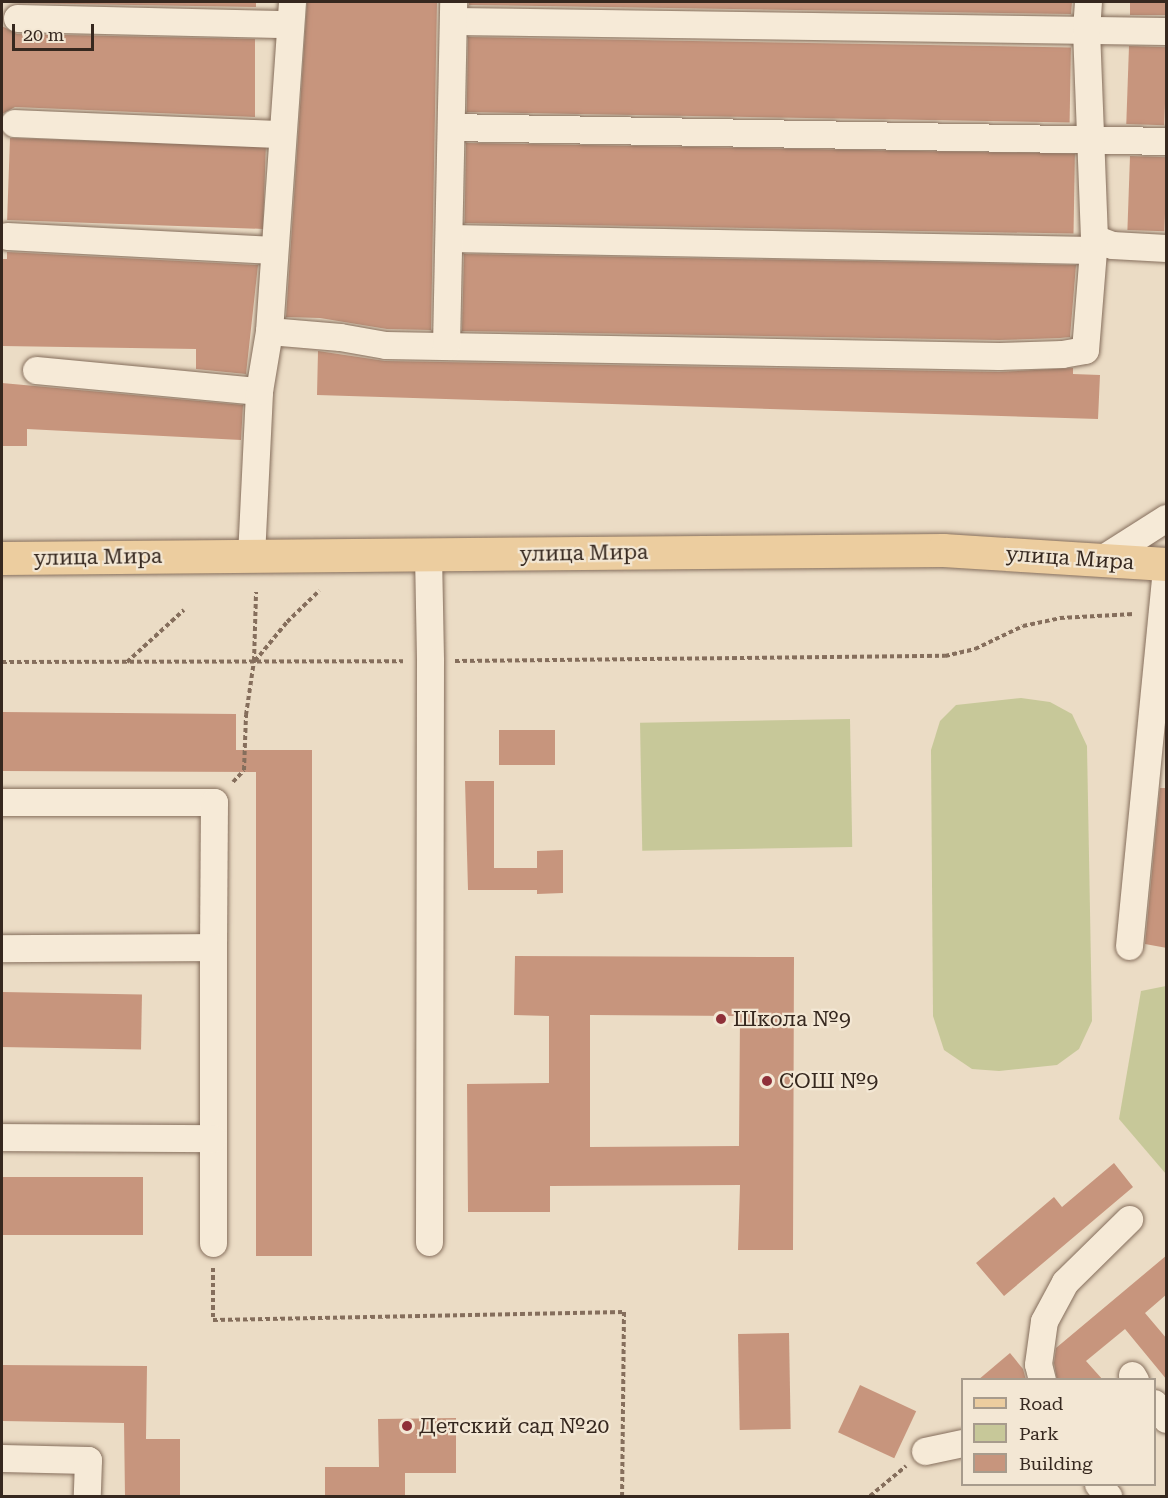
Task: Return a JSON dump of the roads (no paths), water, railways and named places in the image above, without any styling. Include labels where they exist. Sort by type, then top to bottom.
[{"type":"main road","name":"улица Мира","points":[[2,558],[943,550],[1167,566]]},
{"type":"lane","points":[[269,331],[340,337],[385,345],[999,356],[1062,354],[1085,350],[1093,244],[1086,30],[1088,2]]},
{"type":"lane","points":[[446,346],[453,11],[1167,31]]},
{"type":"lane","points":[[17,18],[291,13],[269,331],[259,391],[251,556]]},
{"type":"lane","points":[[14,123],[282,134]]},
{"type":"lane","points":[[451,127],[1167,141]]},
{"type":"lane","points":[[7,236],[274,250]]},
{"type":"lane","points":[[449,238],[1093,244],[1167,248]]},
{"type":"lane","points":[[36,370],[259,391]]},
{"type":"lane","points":[[1100,560],[1167,518]]},
{"type":"lane","points":[[428,554],[430,661],[429,1242]]},
{"type":"lane","points":[[1129,946],[1167,566]]},
{"type":"lane","points":[[2,802],[214,802],[213,1243]]},
{"type":"lane","points":[[2,948],[213,947]]},
{"type":"lane","points":[[2,1137],[213,1138]]},
{"type":"lane","points":[[1042,1378],[1038,1364],[1044,1321],[1065,1282],[1129,1219]]},
{"type":"lane","points":[[1156,1405],[1167,1419]]},
{"type":"lane","points":[[925,1451],[961,1443]]},
{"type":"lane","points":[[2,1458],[88,1460],[87,1497]]},
{"type":"place","name":"Школа №9","points":[[721,1019]]},
{"type":"place","name":"СОШ №9","points":[[767,1081]]},
{"type":"place","name":"Детский сад №20","points":[[407,1426]]}]
